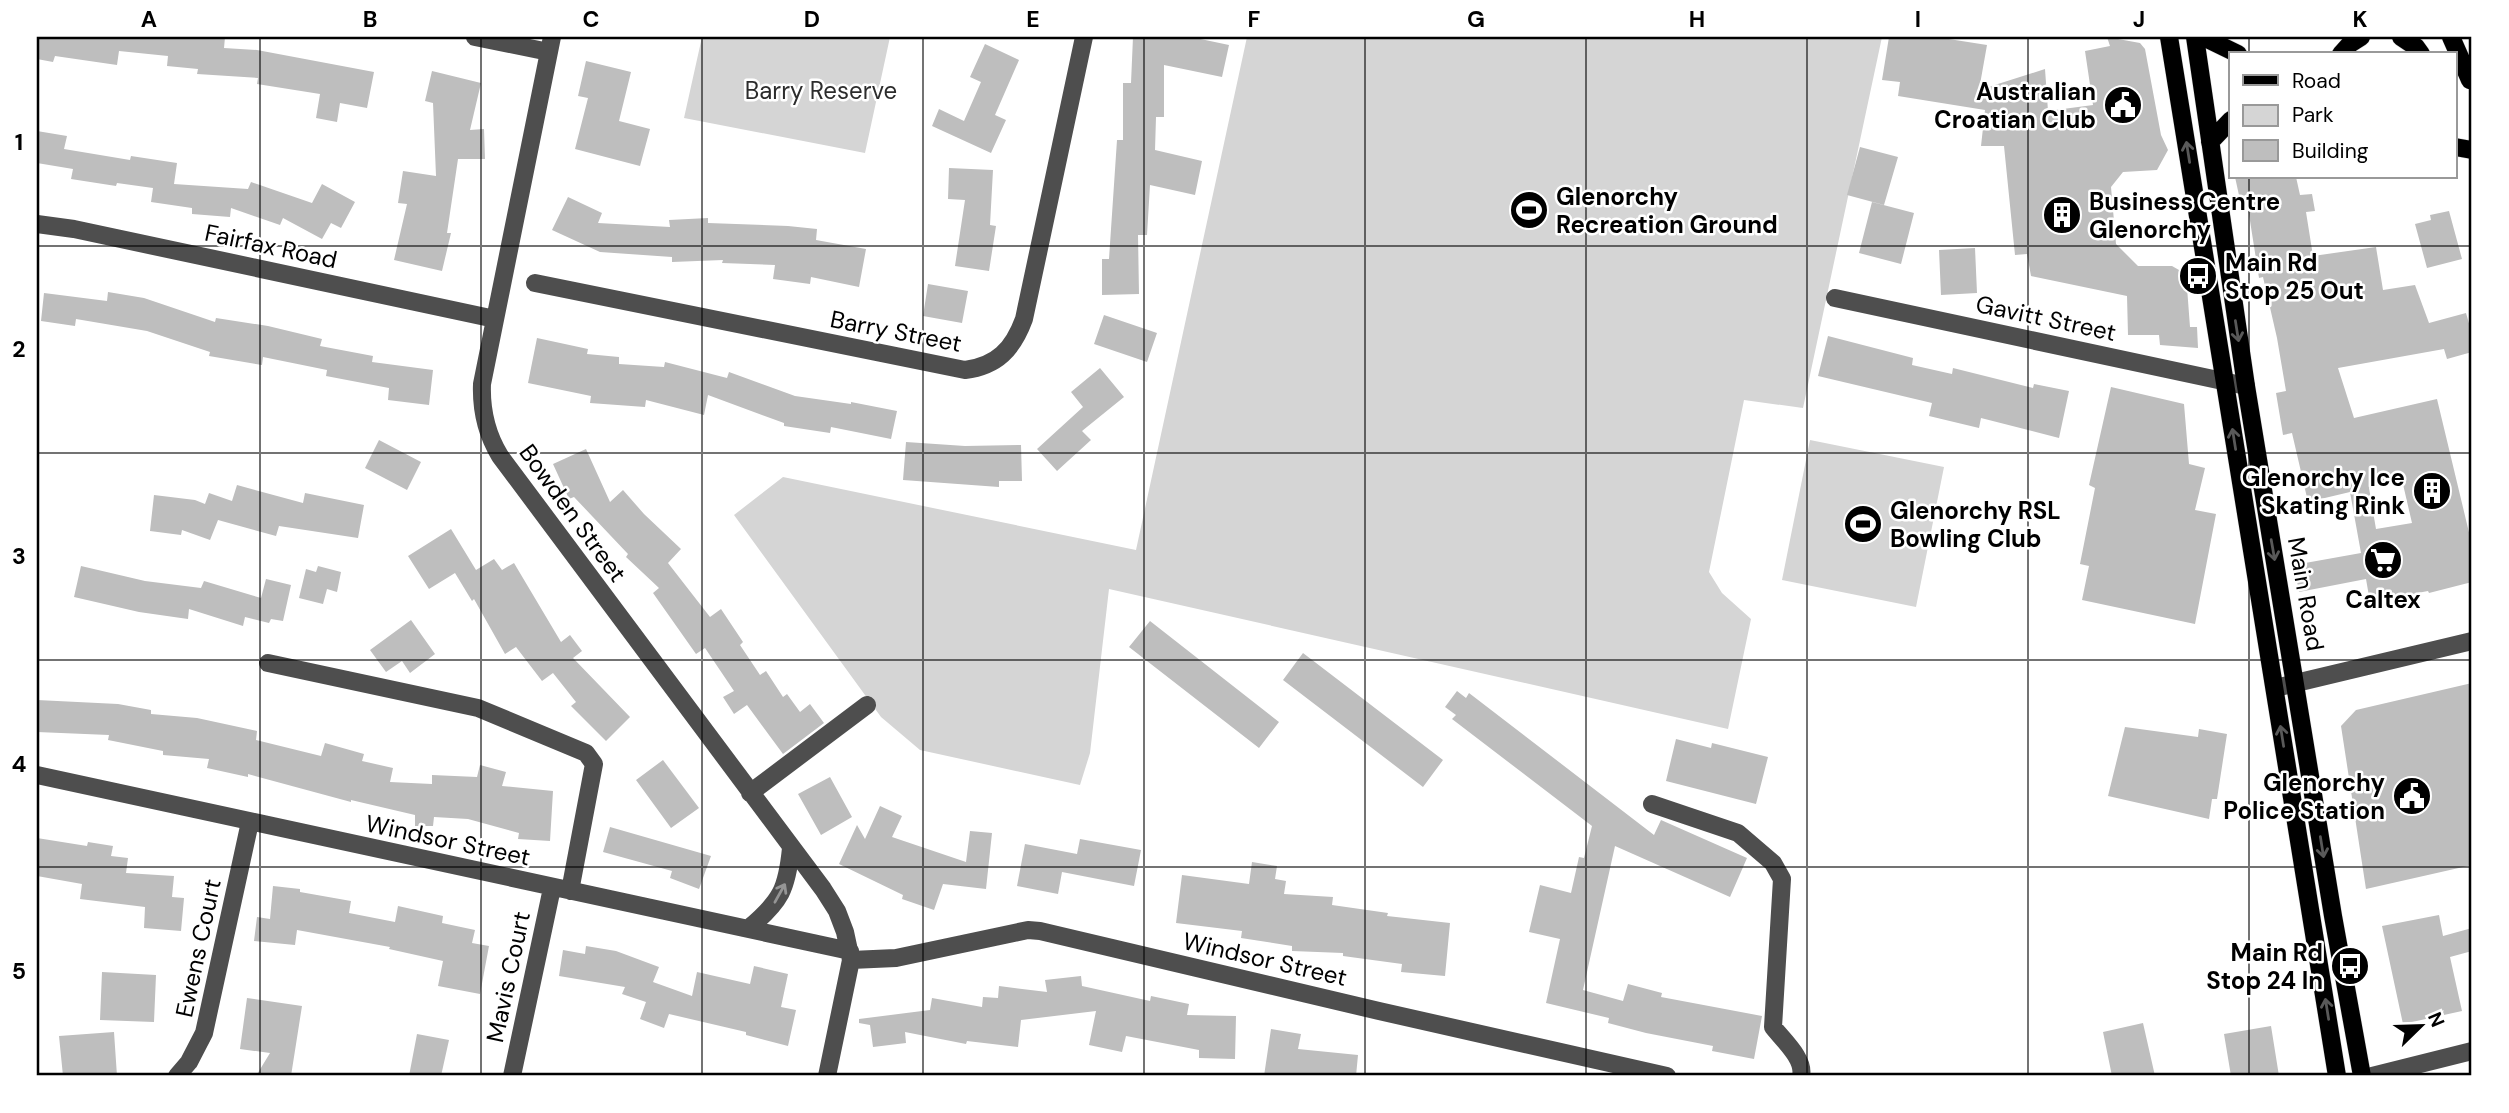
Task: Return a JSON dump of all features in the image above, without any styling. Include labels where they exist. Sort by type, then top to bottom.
[{"type":"main road","name":"Main Road","points":[[2169,37],[2337,1076]]},
{"type":"main road","name":"Main Road","points":[[2194,37],[2246,386],[2362,1076]]},
{"type":"main road","points":[[2203,37],[2234,52]]},
{"type":"main road","points":[[2343,52],[2361,37]]},
{"type":"main road","points":[[2451,37],[2471,80]]},
{"type":"main road","points":[[2456,71],[2471,80]]},
{"type":"main road","points":[[2210,142],[2229,122]]},
{"type":"street","points":[[475,37],[551,44]]},
{"type":"street","name":"Barry Street","points":[[535,283],[965,370],[992,363],[1010,348],[1024,319],[1084,37]]},
{"type":"street","name":"Bowden Street","points":[[551,44],[482,384],[481,401],[488,432],[495,447],[823,889],[845,932],[850,956]]},
{"type":"street","name":"Fairfax Road","points":[[37,224],[74,229],[495,319]]},
{"type":"street","name":"Gavitt Street","points":[[1835,298],[2246,386]]},
{"type":"street","points":[[2274,688],[2472,641]]},
{"type":"street","points":[[268,663],[478,708],[586,753],[594,764],[570,891]]},
{"type":"street","points":[[750,793],[867,705]]},
{"type":"street","name":"Windsor Street","points":[[37,775],[552,888],[749,928],[850,956],[896,958],[1028,930],[1040,931],[1379,1012],[1667,1076]]},
{"type":"street","points":[[1652,804],[1738,833],[1773,863],[1782,879],[1773,1027],[1798,1059],[1801,1076]]},
{"type":"street","name":"Ewens Court","points":[[177,1076],[189,1062],[204,1033],[250,822]]},
{"type":"street","points":[[749,928],[778,899],[788,878],[791,848]]},
{"type":"street","name":"Mavis Court","points":[[512,1076],[552,888]]},
{"type":"street","points":[[827,1076],[850,956]]},
{"type":"street","points":[[2372,1076],[2472,1051]]},
{"type":"green space","name":"Barry Reserve","points":[[702,37],[890,37],[865,153],[684,118]]},
{"type":"green space","name":"Glenorchy Recreation Ground","points":[[1247,37],[1882,37],[1803,408],[1744,400],[1709,572],[1722,593],[1751,619],[1728,729],[1109,589],[1090,753],[1080,785],[920,750],[881,717],[734,515],[783,477],[1136,550]]},
{"type":"green space","name":"Glenorchy RSL Bowling Club","points":[[1810,440],[1944,467],[1916,607],[1782,580]]},
{"type":"building","points":[[37,37],[225,37],[224,48],[257,50],[374,72],[367,108],[340,103],[337,122],[316,118],[320,94],[257,84],[258,78],[197,74],[198,69],[167,66],[168,56],[119,51],[117,65],[55,56],[53,62],[37,59]]},
{"type":"building","points":[[1133,37],[1191,37],[1229,45],[1222,77],[1164,65],[1164,117],[1156,117],[1155,150],[1202,161],[1195,195],[1150,185],[1147,235],[1138,235],[1139,294],[1102,295],[1102,259],[1109,259],[1117,140],[1123,140],[1123,83],[1131,83]]},
{"type":"building","points":[[1889,37],[1936,37],[1987,45],[1979,90],[2045,69],[2048,111],[2093,105],[2085,51],[2110,46],[2107,37],[2140,43],[2145,49],[2161,135],[2168,150],[2157,170],[2123,172],[2111,187],[2116,244],[2138,266],[2172,266],[2186,274],[2190,327],[2197,327],[2198,348],[2160,345],[2159,335],[2128,335],[2127,296],[2031,276],[2027,254],[2015,255],[2004,146],[1981,146],[1985,110],[1898,96],[1900,82],[1882,80]]},
{"type":"building","points":[[985,44],[1019,60],[995,115],[1006,120],[991,153],[932,126],[939,109],[964,121],[981,82],[970,77]]},
{"type":"building","points":[[586,61],[631,72],[619,121],[650,129],[640,166],[575,149],[588,98],[578,96]]},
{"type":"building","points":[[432,71],[481,83],[470,130],[484,129],[485,159],[458,159],[447,233],[451,233],[442,271],[394,260],[407,204],[398,203],[403,171],[436,176],[433,103],[425,101]]},
{"type":"building","points":[[37,131],[67,136],[64,149],[130,160],[131,156],[177,163],[174,184],[248,189],[251,182],[312,203],[322,184],[355,202],[341,228],[331,223],[322,239],[283,218],[280,225],[231,208],[230,217],[192,214],[192,208],[151,202],[153,188],[71,179],[73,169],[37,163]]},
{"type":"building","points":[[1860,147],[1898,157],[1884,205],[1847,195]]},
{"type":"building","points":[[949,168],[993,170],[990,225],[996,226],[989,271],[955,266],[965,200],[948,199]]},
{"type":"building","points":[[2235,178],[2296,178],[2300,195],[2312,194],[2315,211],[2306,212],[2313,256],[2376,247],[2383,290],[2415,285],[2429,323],[2466,313],[2472,334],[2472,352],[2447,359],[2444,349],[2338,368],[2354,418],[2437,399],[2472,545],[2472,582],[2429,593],[2428,591],[2370,602],[2366,579],[2299,592],[2294,565],[2361,553],[2350,492],[2308,502],[2292,433],[2283,435],[2276,393],[2286,391],[2263,277],[2259,278],[2248,208],[2242,209]],"holes":[[[2402,480],[2412,523],[2376,529],[2369,488]]]},
{"type":"building","points":[[568,197],[602,213],[598,223],[670,227],[669,220],[708,218],[708,223],[817,229],[816,240],[866,249],[859,287],[811,277],[810,284],[773,279],[775,265],[722,263],[723,260],[672,262],[672,257],[600,252],[552,230]]},
{"type":"building","points":[[1872,202],[1914,213],[1901,264],[1859,253]]},
{"type":"building","points":[[2449,211],[2462,259],[2427,268],[2415,224],[2431,220],[2430,215]]},
{"type":"building","points":[[1975,248],[1977,293],[1941,295],[1939,250]]},
{"type":"building","points":[[928,284],[968,291],[962,323],[923,316]]},
{"type":"building","points":[[108,292],[144,298],[215,322],[216,318],[268,326],[322,339],[320,346],[373,356],[372,362],[433,370],[429,405],[388,400],[389,388],[326,376],[327,370],[263,357],[262,365],[209,356],[210,352],[147,331],[76,319],[75,326],[41,321],[44,293],[107,301]]},
{"type":"building","points":[[1104,315],[1157,333],[1147,362],[1094,344]]},
{"type":"building","points":[[1828,336],[1913,358],[1912,365],[1952,374],[1953,368],[2033,388],[2034,384],[2069,391],[2059,438],[1981,418],[1979,428],[1929,416],[1932,403],[1818,376]]},
{"type":"building","points":[[537,338],[588,349],[587,354],[619,357],[619,364],[664,367],[665,362],[727,378],[729,372],[795,396],[851,402],[897,411],[891,439],[831,427],[830,433],[784,426],[784,423],[708,395],[704,415],[646,400],[645,407],[590,403],[591,396],[528,383]]},
{"type":"building","points":[[1100,368],[1124,397],[1082,431],[1091,440],[1057,471],[1037,449],[1083,407],[1071,392]]},
{"type":"building","points":[[2111,387],[2184,404],[2189,464],[2205,468],[2195,510],[2216,514],[2195,624],[2082,600],[2089,566],[2080,564],[2095,488],[2089,485]]},
{"type":"building","points":[[379,440],[421,462],[407,490],[365,468]]},
{"type":"building","points":[[906,442],[965,446],[1021,445],[1022,481],[999,481],[999,487],[903,480]]},
{"type":"building","points":[[586,449],[610,502],[623,490],[681,549],[668,563],[710,617],[721,609],[743,642],[740,645],[760,675],[766,671],[783,697],[787,694],[800,712],[810,704],[824,723],[783,754],[747,705],[734,714],[723,697],[734,691],[705,648],[696,654],[653,593],[659,588],[626,557],[628,554],[574,497],[569,499],[553,464]]},
{"type":"building","points":[[237,485],[303,503],[305,493],[364,505],[358,538],[279,526],[276,536],[218,520],[210,540],[182,530],[181,535],[150,531],[154,495],[195,500],[205,504],[209,493],[232,501]]},
{"type":"building","points":[[451,529],[476,570],[494,559],[502,570],[514,563],[561,642],[570,635],[582,651],[573,658],[630,717],[606,741],[571,706],[576,702],[553,673],[542,681],[516,647],[505,654],[474,599],[472,601],[455,573],[429,589],[408,556]]},
{"type":"building","points":[[81,566],[145,581],[201,588],[204,581],[261,598],[266,579],[291,585],[283,621],[271,619],[269,623],[245,617],[243,626],[189,609],[188,619],[139,612],[74,597]]},
{"type":"building","points":[[318,566],[341,572],[337,592],[327,589],[323,604],[299,598],[306,569],[316,572]]},
{"type":"building","points":[[411,620],[435,654],[410,673],[402,661],[386,672],[370,650]]},
{"type":"building","points":[[1150,621],[1279,722],[1259,748],[1129,647]]},
{"type":"building","points":[[1303,653],[1443,760],[1423,787],[1283,680]]},
{"type":"building","name":"Glenorchy Police Station","points":[[2472,683],[2472,865],[2366,889],[2341,726],[2356,710]]},
{"type":"building","points":[[1457,691],[1466,698],[1469,693],[1654,835],[1661,820],[1747,858],[1730,897],[1615,846],[1583,990],[1623,1001],[1628,984],[1662,993],[1661,997],[1762,1016],[1754,1059],[1712,1051],[1713,1046],[1608,1023],[1609,1018],[1546,1003],[1560,939],[1529,932],[1540,885],[1571,893],[1579,857],[1584,858],[1592,826],[1452,719],[1456,715],[1445,707]]},
{"type":"building","points":[[37,700],[118,704],[151,710],[151,714],[197,718],[257,731],[256,740],[321,756],[325,743],[364,754],[362,761],[393,768],[390,782],[432,784],[432,775],[477,777],[480,765],[506,772],[502,786],[553,791],[550,841],[518,839],[519,833],[468,819],[434,817],[433,826],[415,826],[415,815],[351,802],[248,774],[248,777],[207,768],[209,759],[163,755],[163,751],[108,740],[109,735],[37,732]]},
{"type":"building","points":[[2125,727],[2198,737],[2199,729],[2227,734],[2217,799],[2212,799],[2209,819],[2108,796]]},
{"type":"building","points":[[1676,739],[1711,748],[1712,743],[1768,757],[1756,804],[1666,781]]},
{"type":"building","points":[[663,760],[699,808],[671,828],[636,780]]},
{"type":"building","points":[[830,777],[852,817],[821,835],[798,794]]},
{"type":"building","points":[[880,806],[902,816],[892,837],[966,862],[970,831],[992,833],[986,889],[943,884],[934,910],[902,899],[903,895],[839,864],[857,825],[865,839]]},
{"type":"building","points":[[610,827],[711,856],[699,889],[670,878],[672,871],[603,852]]},
{"type":"building","points":[[37,838],[87,846],[88,842],[113,846],[111,856],[128,858],[126,873],[174,876],[172,897],[184,898],[181,931],[144,928],[145,907],[80,899],[82,884],[37,876]]},
{"type":"building","points":[[1080,839],[1141,850],[1134,886],[1062,872],[1058,894],[1017,886],[1025,844],[1077,854]]},
{"type":"building","points":[[1252,862],[1277,866],[1275,879],[1286,881],[1284,894],[1333,897],[1332,905],[1388,913],[1387,916],[1450,923],[1445,976],[1401,972],[1402,964],[1343,956],[1343,953],[1292,951],[1292,946],[1241,938],[1242,931],[1176,923],[1182,875],[1249,884]]},
{"type":"building","points":[[273,886],[300,889],[300,892],[351,901],[349,913],[395,922],[398,906],[443,916],[442,923],[475,930],[472,943],[489,946],[480,994],[438,986],[443,961],[389,949],[390,947],[297,930],[295,945],[254,941],[257,917],[270,919]]},
{"type":"building","points":[[2439,915],[2443,936],[2472,928],[2472,951],[2450,957],[2462,1011],[2403,1024],[2382,926]]},
{"type":"building","points":[[586,946],[616,951],[659,967],[653,982],[692,996],[697,972],[750,984],[754,966],[788,974],[781,1007],[796,1010],[788,1046],[746,1035],[746,1032],[669,1014],[664,1028],[640,1019],[646,1002],[622,994],[625,987],[559,976],[563,950],[585,954]]},
{"type":"building","points":[[102,972],[156,975],[154,1022],[100,1020]]},
{"type":"building","points":[[1081,976],[1082,986],[1150,1001],[1151,996],[1189,1004],[1187,1015],[1236,1016],[1235,1059],[1199,1058],[1199,1050],[1126,1036],[1122,1052],[1089,1045],[1096,1011],[1021,1020],[1018,1047],[967,1041],[966,1044],[905,1032],[906,1043],[873,1047],[870,1025],[859,1023],[859,1019],[930,1010],[932,998],[982,1007],[983,997],[998,998],[999,986],[1047,992],[1045,980]]},
{"type":"building","points":[[247,998],[302,1006],[291,1076],[256,1076],[270,1053],[240,1049]]},
{"type":"building","points":[[2143,1023],[2155,1076],[2112,1076],[2103,1032]]},
{"type":"building","points":[[2271,1026],[2279,1076],[2231,1076],[2224,1034]]},
{"type":"building","points":[[1271,1029],[1301,1034],[1298,1049],[1358,1055],[1356,1076],[1264,1076]]},
{"type":"building","points":[[114,1032],[117,1076],[63,1076],[59,1036]]},
{"type":"building","points":[[417,1034],[449,1040],[441,1076],[409,1076]]},
{"type":"place","name":"Australian Croatian Club","points":[[2123,105]]},
{"type":"place","name":"Glenorchy Recreation Ground","points":[[1529,210]]},
{"type":"place","name":"Business Centre Glenorchy","points":[[2062,215]]},
{"type":"place","name":"Main Rd Stop 25 Out","points":[[2198,276]]},
{"type":"place","name":"Glenorchy Ice Skating Rink","points":[[2432,491]]},
{"type":"place","name":"Glenorchy RSL Bowling Club","points":[[1863,524]]},
{"type":"place","name":"Caltex","points":[[2383,560]]},
{"type":"place","name":"Glenorchy Police Station","points":[[2412,796]]},
{"type":"place","name":"Main Rd Stop 24 In","points":[[2350,966]]}]
